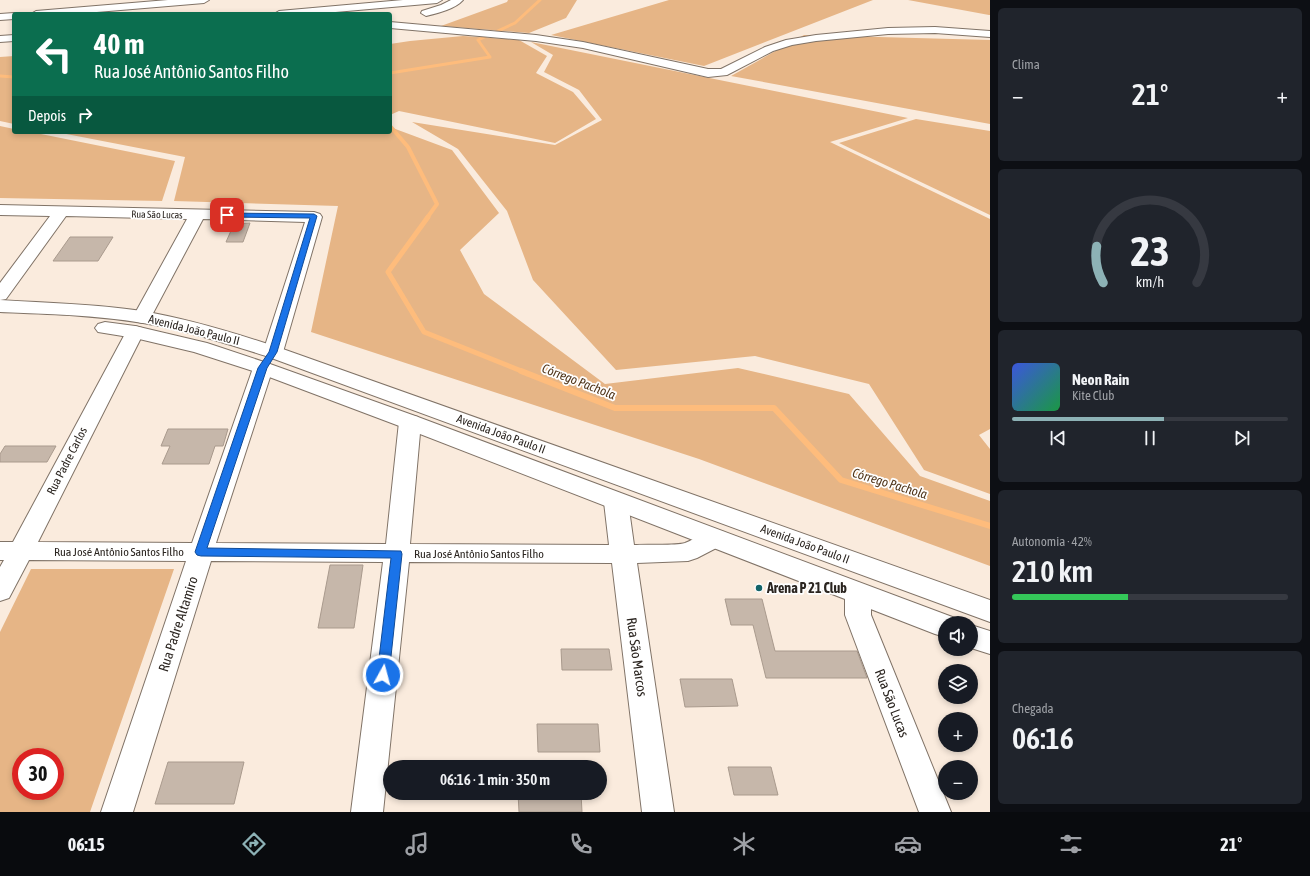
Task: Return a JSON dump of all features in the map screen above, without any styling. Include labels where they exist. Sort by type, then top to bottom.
[{"type":"street","points":[[57,12],[175,1],[204,0]]},
{"type":"street","points":[[302,12],[437,0]]},
{"type":"street","points":[[392,21],[445,7],[458,0]]},
{"type":"street","points":[[175,1],[178,12]]},
{"type":"street","points":[[0,17],[12,16]]},
{"type":"street","points":[[392,25],[536,38],[583,45],[708,73],[723,72],[769,49],[790,42],[816,38],[888,31],[935,30],[990,34]]},
{"type":"street","points":[[0,39],[12,38]]},
{"type":"street","name":"Rua São Lucas","points":[[0,210],[314,216]]},
{"type":"street","points":[[0,295],[61,212]]},
{"type":"street","name":"Rua Padre Carlos","points":[[0,591],[10,551],[198,214]]},
{"type":"street","name":"Rua Padre Altamiro","points":[[117,812],[201,552],[268,360],[314,216]]},
{"type":"street","name":"Avenida João Paulo II","points":[[0,306],[70,310],[138,324],[200,347],[268,360],[728,516],[990,611]]},
{"type":"street","name":"Avenida João Paulo II","points":[[0,319],[138,324]]},
{"type":"street","name":"Avenida João Paulo II","points":[[268,360],[410,422],[616,502],[715,538],[938,623]]},
{"type":"street","points":[[367,812],[397,554],[410,422]]},
{"type":"street","name":"Rua São Marcos","points":[[616,502],[658,812]]},
{"type":"street","points":[[715,538],[728,516]]},
{"type":"street","name":"Rua José Antônio Santos Filho","points":[[10,551],[624,554],[688,552],[715,538]]},
{"type":"street","name":"Rua São Lucas","points":[[858,593],[858,615],[935,812]]},
{"type":"street","points":[[978,639],[990,643]]},
{"type":"shaded area","points":[[508,0],[577,0],[566,18],[529,33],[441,26],[507,2]]},
{"type":"shaded area","points":[[669,0],[873,0],[704,66],[551,35]]},
{"type":"shaded area","points":[[908,0],[990,0],[990,15],[989,15]]},
{"type":"shaded area","points":[[804,35],[990,40],[990,124],[731,76]]},
{"type":"shaded area","points":[[463,36],[519,40],[547,56],[536,73],[573,92],[596,119],[555,143],[399,111],[392,114],[392,44]]},
{"type":"shaded area","points":[[531,42],[908,118],[830,142],[990,219],[990,429],[979,435],[990,449],[990,494],[924,470],[869,384],[755,356],[616,370],[533,280],[507,211],[458,149],[412,122],[555,145],[602,120],[579,90],[544,72],[553,55]]},
{"type":"shaded area","points":[[12,56],[12,124],[0,121],[0,57]]},
{"type":"shaded area","points":[[916,119],[990,131],[990,215],[839,143]]},
{"type":"shaded area","points":[[0,126],[12,129],[12,134],[41,134],[175,161],[162,201],[0,198]]},
{"type":"shaded area","points":[[392,128],[452,150],[499,213],[460,250],[484,294],[605,384],[738,368],[849,394],[920,476],[990,501],[990,566],[699,459],[311,332],[338,206],[174,201],[185,157],[66,134],[392,134]]},
{"type":"shaded area","points":[[31,569],[174,569],[90,812],[0,812],[0,632]]},
{"type":"building","points":[[250,223],[243,242],[226,242],[234,224]]},
{"type":"building","points":[[70,237],[113,237],[98,261],[53,261]]},
{"type":"building","points":[[168,429],[228,429],[223,446],[215,446],[209,464],[162,464],[170,446],[161,446]]},
{"type":"building","points":[[5,446],[56,446],[47,462],[0,462],[0,454]]},
{"type":"building","points":[[330,565],[363,565],[354,628],[318,628]]},
{"type":"building","points":[[725,599],[762,599],[775,651],[857,651],[867,678],[766,678],[753,625],[731,625]]},
{"type":"building","points":[[561,649],[609,649],[612,670],[562,670]]},
{"type":"building","points":[[680,679],[732,679],[738,706],[685,707]]},
{"type":"building","points":[[537,724],[598,724],[600,752],[538,752]]},
{"type":"building","points":[[168,762],[244,762],[234,804],[155,804]]},
{"type":"building","points":[[728,767],[771,767],[778,795],[734,795]]},
{"type":"building","points":[[518,800],[581,800],[582,812],[519,812]]},
{"type":"waterway","points":[[392,73],[490,57],[478,40],[515,23],[540,0]]},
{"type":"waterway","name":"Córrego Pachola","points":[[0,76],[12,77]]},
{"type":"waterway","name":"Córrego Pachola","points":[[392,128],[408,147],[437,204],[427,218]]},
{"type":"waterway","name":"Córrego Pachola","points":[[428,217],[388,272],[424,332],[524,372]]},
{"type":"waterway","name":"Córrego Pachola","points":[[521,371],[615,408],[774,408],[841,480],[990,526]]},
{"type":"place","name":"Arena P 21 Club","points":[[759,588]]},
{"type":"route","points":[[227,215],[314,216],[273,352],[263,368],[201,552],[397,554],[383,675]]}]
